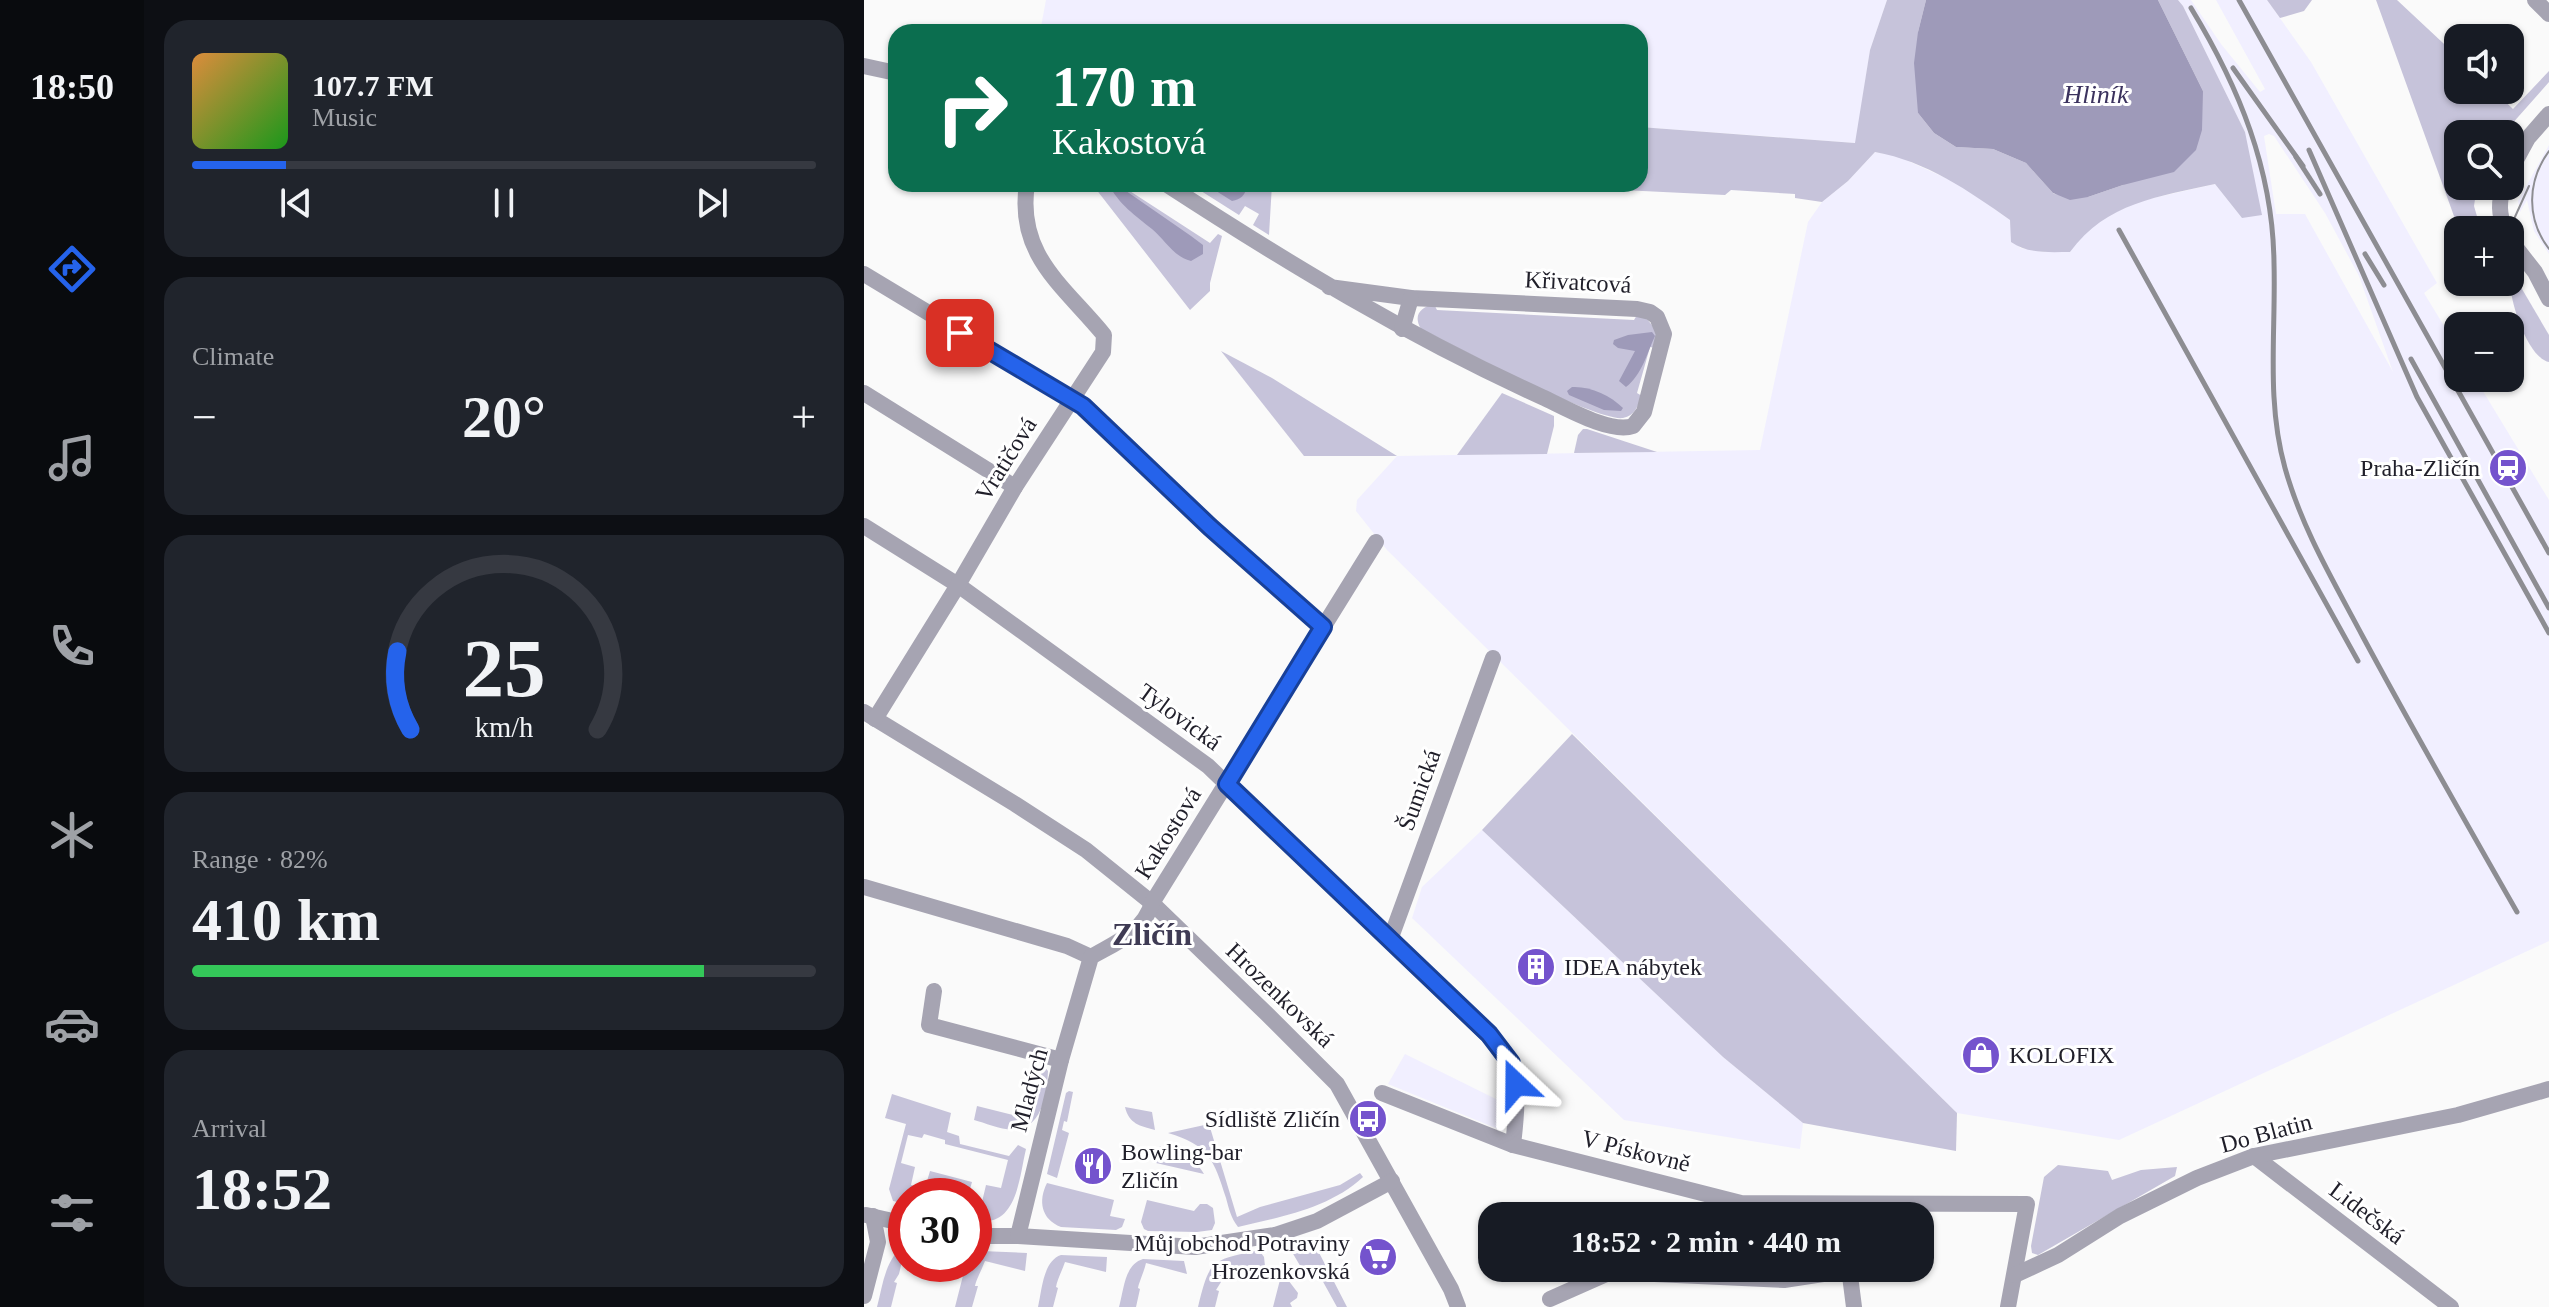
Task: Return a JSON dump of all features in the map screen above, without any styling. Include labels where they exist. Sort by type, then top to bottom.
[{"type":"street","points":[[2535,0],[2549,14]]},
{"type":"street","points":[[864,66],[888,71]]},
{"type":"street","points":[[2524,145],[2549,114]]},
{"type":"street","name":"Vratičová","points":[[870,716],[958,585],[1015,487],[1101,355],[1105,338],[1038,256],[1027,229],[1027,192]]},
{"type":"street","name":"Křivatcová","points":[[1179,192],[1329,287],[1402,329],[1498,377],[1596,421],[1627,428],[1637,423],[1644,412],[1664,338],[1660,320],[1650,312],[1411,298],[1329,287]]},
{"type":"street","points":[[2524,258],[2549,299]]},
{"type":"street","points":[[2535,272],[2549,283]]},
{"type":"street","points":[[864,274],[1083,406],[1210,527],[1323,627]]},
{"type":"street","points":[[1402,329],[1411,298]]},
{"type":"street","points":[[864,393],[1015,487]]},
{"type":"street","name":"Tylovická","points":[[864,526],[958,585],[1208,766],[1227,784],[1503,1050],[1511,1063],[1516,1084],[1513,1145]]},
{"type":"street","name":"Kakostová","points":[[1152,903],[1376,542]]},
{"type":"street","name":"Šumická","points":[[1390,940],[1493,658]]},
{"type":"street","name":"Hrozenkovská","points":[[870,716],[1063,835],[1152,903],[1337,1084],[1451,1289],[1458,1307]]},
{"type":"street","points":[[864,887],[1067,946],[1091,957],[1141,925],[1149,915],[1152,903]]},
{"type":"street","name":"Mladých","points":[[1018,1236],[1061,1060],[1091,957]]},
{"type":"street","points":[[934,991],[929,1025],[1061,1060]]},
{"type":"street","name":"Do Blatin","points":[[2015,1275],[2058,1255],[2120,1216],[2197,1178],[2254,1156],[2458,1115],[2549,1089]]},
{"type":"street","name":"V Pískovně","points":[[1382,1093],[1513,1145],[1737,1202]]},
{"type":"street","name":"Lidečská","points":[[2254,1156],[2451,1307]]},
{"type":"street","points":[[992,1236],[1195,1247],[1275,1235],[1314,1222],[1392,1181]]},
{"type":"street","name":"V Pískovně","points":[[1934,1206],[2027,1204],[2015,1275]]},
{"type":"street","points":[[864,1296],[878,1242],[869,1215]]},
{"type":"street","points":[[2009,1306],[2015,1275]]},
{"type":"street","points":[[1550,1299],[1588,1282]]},
{"type":"street","points":[[1851,1282],[1854,1307]]},
{"type":"shaded area","points":[[1046,0],[1887,0],[1870,50],[1856,143],[1648,128],[1648,24],[1042,24]]},
{"type":"shaded area","points":[[1887,0],[1926,0],[1918,32],[1918,113],[1934,133],[1956,147],[1993,149],[2026,163],[2054,194],[2088,197],[2123,185],[2203,91],[2158,0],[2178,0],[2245,132],[2262,215],[2242,218],[2215,184],[2154,198],[2117,212],[2100,222],[2070,252],[2032,250],[2011,242],[2010,220],[1963,188],[1912,162],[1875,152],[1848,181],[1822,202],[1795,198],[1795,194],[1731,190],[1725,195],[1648,191],[1648,128],[1855,143],[1870,50]]},
{"type":"shaded area","points":[[2178,0],[2191,0],[2221,44],[2260,92],[2265,89],[2216,0],[2267,0],[2311,62],[2437,283],[2424,293],[2444,326],[2444,392],[2483,392],[2549,500],[2549,941],[2119,1140],[1957,1113],[1387,550],[1356,511],[1357,500],[1397,456],[1760,450],[1808,222],[1822,202],[1848,181],[1875,152],[1897,156],[1959,184],[2010,220],[2020,248],[2070,252],[2083,234],[2101,219],[2140,201],[2215,184],[2242,218],[2245,132]],"holes":[[[2264,136],[2274,136],[2325,213],[2359,276],[2393,372],[2305,214],[2276,214]]]},
{"type":"shaded area","points":[[2267,0],[2312,0],[2304,11],[2280,18]]},
{"type":"shaded area","points":[[2376,0],[2397,0],[2444,44],[2444,104],[2508,104],[2513,109],[2518,104],[2524,104],[2524,97],[2549,71],[2549,82],[2515,120],[2444,120],[2444,188]]},
{"type":"shaded area","points":[[2549,145],[2549,254],[2534,231],[2527,200],[2520,212],[2518,201],[2524,200],[2524,190]]},
{"type":"shaded area","points":[[1098,192],[1131,192],[1210,243],[1218,234],[1222,236],[1210,291],[1190,310]]},
{"type":"shaded area","points":[[1203,192],[1272,192],[1269,235],[1253,225],[1259,214],[1245,206],[1239,215]]},
{"type":"shaded area","points":[[2448,200],[2475,200],[2477,216],[2454,216]]},
{"type":"shaded area","points":[[2524,292],[2549,335],[2549,362],[2533,350],[2524,335],[2524,312],[2516,312],[2512,296],[2524,296]]},
{"type":"shaded area","points":[[1434,304],[1437,310],[1634,320],[1637,315],[1646,318],[1657,331],[1655,348],[1650,347],[1637,393],[1642,396],[1633,413],[1623,418],[1608,416],[1556,396],[1421,329],[1419,313]]},
{"type":"shaded area","points":[[1221,351],[1272,378],[1397,456],[1304,456]]},
{"type":"shaded area","points":[[1502,393],[1554,416],[1547,454],[1457,455]]},
{"type":"shaded area","points":[[1583,429],[1657,452],[1574,453],[1578,435]]},
{"type":"shaded area","points":[[1572,734],[1957,1113],[1956,1151],[1803,1123],[1723,1057],[1482,830]]},
{"type":"shaded area","points":[[1482,830],[1723,1057],[1803,1123],[1800,1149],[1624,1120],[1412,918],[1422,887]]},
{"type":"shaded area","points":[[1405,1054],[1510,1106],[1503,1131],[1388,1084]]},
{"type":"shaded area","points":[[1043,1065],[1048,1071],[1046,1088],[1042,1106],[1033,1121],[1013,1130],[974,1120],[977,1106],[1029,1119]]},
{"type":"shaded area","points":[[1069,1091],[1073,1092],[1067,1122],[1064,1121],[1062,1130],[1069,1133],[1057,1178],[1047,1174]]},
{"type":"shaded area","points":[[892,1094],[951,1113],[947,1132],[959,1136],[960,1144],[1009,1156],[1018,1145],[1026,1149],[1018,1187],[1008,1210],[992,1220],[992,1186],[1001,1188],[1008,1160],[945,1144],[945,1140],[924,1134],[922,1138],[908,1135],[901,1163],[915,1167],[913,1178],[892,1178],[906,1124],[885,1118]]},
{"type":"shaded area","points":[[1125,1107],[1152,1112],[1155,1130],[1132,1121]]},
{"type":"shaded area","points":[[1209,1124],[1237,1217],[1260,1207],[1340,1185],[1360,1173],[1363,1177],[1350,1188],[1320,1204],[1238,1227],[1208,1156],[1193,1143],[1168,1133]]},
{"type":"shaded area","points":[[1160,1146],[1191,1159],[1204,1174],[1156,1163]]},
{"type":"shaded area","points":[[2058,1165],[2108,1171],[2112,1180],[2141,1170],[2177,1167],[2175,1176],[2038,1255],[2032,1253],[2031,1246],[2044,1177]]},
{"type":"shaded area","points":[[930,1171],[957,1178],[928,1178]]},
{"type":"shaded area","points":[[1047,1183],[1114,1200],[1110,1216],[1125,1219],[1122,1227],[1116,1230],[1054,1224],[1043,1209]]},
{"type":"shaded area","points":[[1147,1200],[1194,1211],[1200,1204],[1207,1204],[1213,1208],[1215,1223],[1212,1230],[1197,1232],[1148,1231],[1141,1222]]},
{"type":"shaded area","points":[[1312,1237],[1347,1307],[1337,1307],[1316,1269],[1302,1269],[1292,1252],[1293,1244]]},
{"type":"shaded area","points":[[1259,1250],[1264,1257],[1266,1275],[1225,1265],[1216,1290],[1219,1291],[1215,1307],[1198,1307],[1206,1279],[1215,1264]]},
{"type":"shaded area","points":[[992,1251],[1027,1253],[1025,1271],[992,1263]]},
{"type":"shaded area","points":[[1061,1255],[1107,1257],[1106,1272],[1065,1262],[1053,1307],[1038,1307],[1050,1263]]},
{"type":"shaded area","points":[[1143,1259],[1184,1261],[1187,1274],[1146,1263],[1136,1307],[1119,1307],[1128,1272]]},
{"type":"shaded area","points":[[888,1267],[888,1282],[897,1283],[891,1307],[877,1307]]},
{"type":"shaded area","points":[[1282,1272],[1298,1293],[1290,1303],[1292,1307],[1273,1307]]},
{"type":"shaded area","points":[[961,1282],[977,1282],[972,1307],[955,1307]]},
{"type":"water","name":"Hliník","points":[[1926,0],[2158,0],[2203,91],[2202,130],[2196,150],[2174,172],[2070,200],[2053,193],[2026,163],[1993,149],[1956,147],[1934,133],[1918,113],[1914,63]]},
{"type":"water","points":[[1114,192],[1128,192],[1191,236],[1203,245],[1203,254],[1191,261],[1180,256]]},
{"type":"water","points":[[1218,192],[1245,192],[1232,201]]},
{"type":"water","points":[[1652,332],[1655,336],[1644,363],[1626,387],[1619,381],[1635,351],[1618,348],[1613,344],[1614,340]]},
{"type":"water","points":[[1572,387],[1599,392],[1623,408],[1621,411],[1604,410],[1569,395],[1567,391]]},
{"type":"tram line","points":[[2549,151],[2536,175],[2532,200],[2536,225],[2549,249]]},
{"type":"tram line","points":[[2515,216],[2529,186]]},
{"type":"railway","points":[[2239,0],[2549,553]]},
{"type":"railway","points":[[2191,8],[2238,99],[2260,162],[2267,195],[2274,263],[2276,417],[2279,443],[2292,491],[2341,596],[2517,912]]},
{"type":"railway","points":[[2233,68],[2303,166]]},
{"type":"railway","points":[[2309,150],[2417,397],[2549,633]]},
{"type":"railway","points":[[2296,157],[2320,194]]},
{"type":"railway","points":[[2119,230],[2358,661]]},
{"type":"railway","points":[[2365,254],[2384,285]]},
{"type":"railway","points":[[2411,359],[2549,608]]},
{"type":"place","name":"Praha-Zličín","points":[[2508,468]]},
{"type":"place","name":"IDEA nábytek","points":[[1536,967]]},
{"type":"place","name":"KOLOFIX","points":[[1981,1055]]},
{"type":"place","name":"Sídliště Zličín","points":[[1368,1119]]},
{"type":"place","name":"Bowling-bar Zličín","points":[[1093,1166]]},
{"type":"place","name":"Můj obchod Potraviny Hrozenkovská","points":[[1378,1257]]},
{"type":"district","name":"Zličín","points":[[1152,934]]},
{"type":"route","points":[[960,333],[1083,406],[1210,527],[1323,627],[1227,784],[1489,1034],[1511,1063],[1516,1084]]}]
